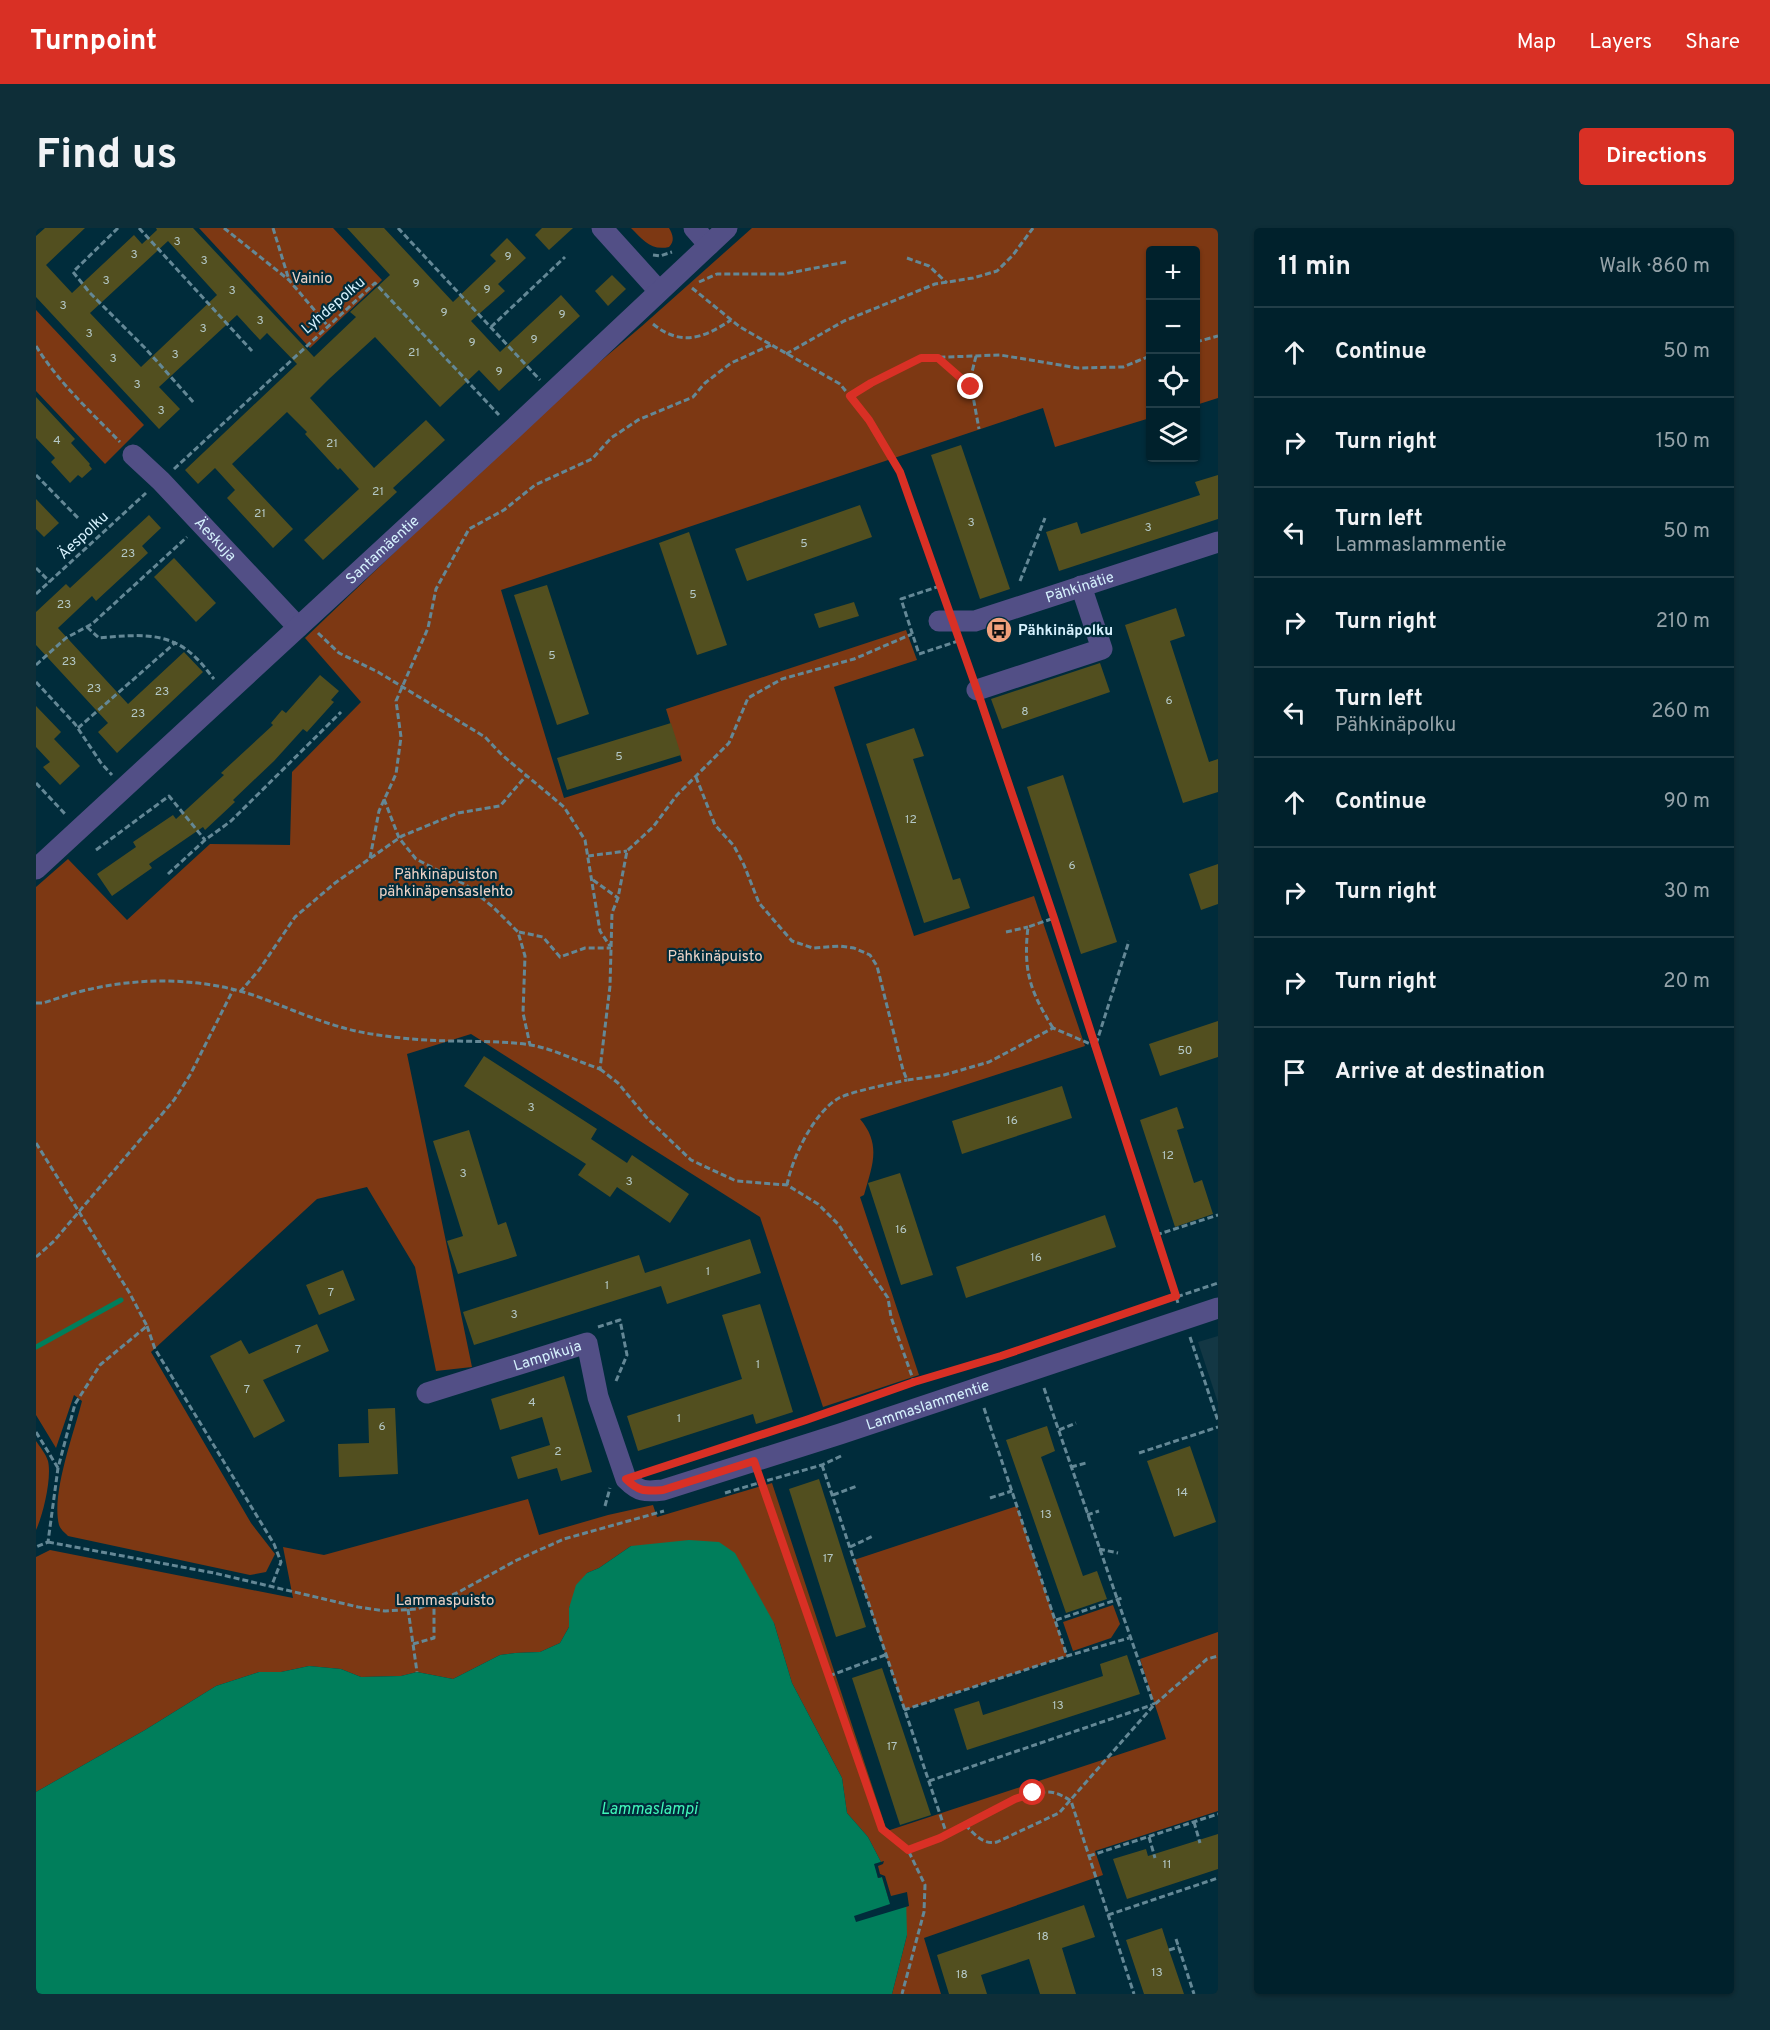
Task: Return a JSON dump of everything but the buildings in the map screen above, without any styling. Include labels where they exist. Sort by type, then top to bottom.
[{"type":"street","points":[[602,228],[659,291]]},
{"type":"street","name":"Santamäentie","points":[[36,869],[512,430],[659,291],[700,235],[727,228]]},
{"type":"street","name":"Äeskuja","points":[[133,455],[153,487],[201,524],[301,623]]},
{"type":"street","name":"Pähkinätie","points":[[946,621],[975,621],[1218,542]]},
{"type":"street","points":[[977,690],[1102,649],[1081,586]]},
{"type":"street","name":"Lammaslammentie","points":[[630,1484],[648,1491],[663,1490],[1218,1308]]},
{"type":"street","name":"Lampikuja","points":[[427,1393],[587,1343],[598,1397],[630,1484]]},
{"type":"path","points":[[118,228],[73,272],[195,404]]},
{"type":"path","points":[[139,228],[252,351]]},
{"type":"path","points":[[224,228],[289,280],[327,326]]},
{"type":"path","points":[[273,228],[289,280]]},
{"type":"path","points":[[398,228],[541,381]]},
{"type":"path","points":[[786,354],[844,321],[935,284],[973,278],[997,271],[1013,255],[1033,228]]},
{"type":"path","points":[[646,251],[660,256],[672,252],[700,235]]},
{"type":"path","points":[[490,327],[565,257]]},
{"type":"path","points":[[907,258],[929,266],[946,283]]},
{"type":"path","points":[[846,262],[784,274],[717,274],[689,286],[740,327],[840,384],[869,420],[900,472],[946,621],[977,690],[1054,918],[1218,1421]]},
{"type":"path","name":"Lyhdepolku","points":[[153,487],[375,283],[512,430]]},
{"type":"path","points":[[638,311],[664,332],[678,338],[705,335],[732,320]]},
{"type":"path","points":[[1200,341],[1218,336]]},
{"type":"path","points":[[370,858],[379,811],[396,774],[401,737],[396,701],[428,628],[436,589],[469,529],[504,510],[535,485],[592,459],[611,438],[638,420],[693,397],[705,383],[731,363],[771,345]]},
{"type":"path","points":[[36,346],[45,361],[76,397],[133,455]]},
{"type":"path","points":[[850,396],[921,358],[1000,355],[1078,368],[1123,367],[1146,358]]},
{"type":"path","points":[[976,356],[970,380],[979,429]]},
{"type":"path","points":[[938,358],[971,387]]},
{"type":"path","points":[[36,475],[78,518]]},
{"type":"path","name":"Äespolku","points":[[36,594],[153,487]]},
{"type":"path","points":[[1020,581],[1045,518]]},
{"type":"path","points":[[36,665],[66,638],[92,624],[201,524]]},
{"type":"path","points":[[36,568],[50,582]]},
{"type":"path","points":[[301,623],[339,653],[378,672],[485,737],[564,807],[585,840],[600,931],[611,948]]},
{"type":"path","points":[[87,627],[99,638],[141,634],[176,642],[196,657],[216,682]]},
{"type":"path","points":[[588,856],[627,851],[653,827],[677,795],[729,743],[748,698],[782,679],[854,659],[912,634]]},
{"type":"path","points":[[78,728],[176,642]]},
{"type":"path","points":[[36,681],[78,728],[101,763],[116,778]]},
{"type":"path","points":[[168,874],[205,840],[231,821],[341,712]]},
{"type":"path","points":[[240,992],[260,970],[295,917],[335,883],[399,838],[458,813],[500,806],[526,775]]},
{"type":"path","points":[[695,776],[715,825],[734,846],[759,903],[792,941],[813,948],[840,946],[854,948],[870,955],[877,966],[907,1080]]},
{"type":"path","points":[[36,783],[79,829]]},
{"type":"path","points":[[96,850],[169,796],[205,840]]},
{"type":"path","points":[[384,799],[399,838],[416,859],[466,885],[518,932],[525,956],[523,1013],[530,1046]]},
{"type":"path","points":[[600,1069],[610,986],[612,913],[618,898],[627,851]]},
{"type":"path","points":[[592,879],[618,898]]},
{"type":"path","points":[[1006,932],[1054,918]]},
{"type":"path","points":[[1028,927],[1026,964],[1038,1003],[1053,1028],[1095,1046]]},
{"type":"path","points":[[518,932],[543,937],[560,957],[585,948],[611,948]]},
{"type":"path","points":[[1095,1046],[1129,941]]},
{"type":"path","points":[[36,1003],[90,989],[148,981],[180,982],[233,990],[322,1023],[376,1035],[435,1041],[502,1042],[530,1046],[600,1069],[618,1083],[648,1118],[691,1160],[735,1181],[787,1185],[818,1204],[839,1225],[888,1298],[891,1317],[914,1382]]},
{"type":"path","points":[[36,1257],[54,1241],[78,1210],[124,1161],[174,1100],[190,1076],[233,990]]},
{"type":"path","points":[[787,1185],[789,1172],[811,1129],[825,1108],[840,1097],[907,1080],[944,1075],[989,1062],[1053,1028]]},
{"type":"path","points":[[36,1143],[129,1292],[147,1326],[155,1349],[274,1544],[280,1562],[271,1587]]},
{"type":"path","points":[[1156,1235],[1218,1215]]},
{"type":"path","points":[[605,1506],[612,1483],[630,1484],[914,1382],[1001,1356],[1218,1283]]},
{"type":"path","points":[[48,1542],[58,1468],[75,1404],[100,1365],[147,1326]]},
{"type":"path","points":[[1044,1388],[1129,1638],[1154,1704]]},
{"type":"path","points":[[1213,1406],[1218,1404]]},
{"type":"path","points":[[984,1407],[1067,1656]]},
{"type":"path","points":[[1059,1430],[1076,1423]]},
{"type":"path","points":[[1139,1453],[1218,1427]]},
{"type":"path","points":[[36,1432],[58,1468]]},
{"type":"path","points":[[1071,1467],[1086,1463]]},
{"type":"path","points":[[822,1465],[947,1835]]},
{"type":"path","points":[[721,1494],[762,1482],[882,1829],[908,1850],[925,1885],[924,1912],[902,1994]]},
{"type":"path","points":[[833,1495],[857,1486]]},
{"type":"path","points":[[990,1498],[1012,1491]]},
{"type":"path","points":[[36,1547],[48,1542],[214,1573],[358,1607],[385,1611],[417,1609],[457,1593],[517,1560],[564,1539],[669,1510]]},
{"type":"path","points":[[1087,1515],[1099,1511]]},
{"type":"path","points":[[850,1547],[873,1536]]},
{"type":"path","points":[[1099,1549],[1118,1553]]},
{"type":"path","points":[[1056,1620],[1122,1598]]},
{"type":"path","points":[[412,1644],[434,1638],[434,1602]]},
{"type":"path","points":[[408,1609],[417,1672]]},
{"type":"path","points":[[904,1710],[1129,1638]]},
{"type":"path","points":[[829,1676],[885,1655]]},
{"type":"path","points":[[965,1825],[988,1844],[1059,1813],[1154,1704],[1207,1659],[1218,1656]]},
{"type":"path","points":[[929,1781],[1154,1704]]},
{"type":"path","points":[[908,1850],[947,1835],[1015,1799],[1048,1791],[1062,1795],[1071,1801],[1134,1994]]},
{"type":"path","points":[[1089,1856],[1218,1814]]},
{"type":"path","points":[[1194,1822],[1200,1843]]},
{"type":"path","points":[[1149,1837],[1155,1858]]},
{"type":"path","points":[[1108,1915],[1218,1878]]},
{"type":"path","points":[[1176,1939],[1194,1994]]},
{"type":"path","points":[[1169,1950],[1179,1947]]},
{"type":"shaded area","points":[[1218,1336],[1218,1403],[1198,1342]]},
{"type":"green space","name":"Vainio","points":[[199,228],[333,228],[382,280],[310,348]]},
{"type":"green space","points":[[631,228],[669,228],[673,240],[669,247],[652,246]]},
{"type":"green space","name":"Pähkinäpuisto","points":[[752,228],[1218,228],[1218,398],[1200,404],[1200,246],[1146,246],[1146,419],[1055,447],[1043,408],[501,590],[564,798],[682,761],[666,709],[906,630],[917,660],[834,687],[914,936],[1034,896],[1085,1046],[860,1119],[871,1138],[873,1156],[864,1195],[860,1197],[919,1375],[823,1407],[760,1217],[471,1034],[407,1054],[472,1367],[436,1371],[415,1267],[367,1187],[317,1199],[151,1352],[251,1523],[275,1554],[266,1572],[250,1575],[68,1536],[59,1525],[58,1497],[64,1463],[82,1401],[74,1395],[56,1448],[36,1415],[36,887],[68,859],[127,920],[210,844],[290,845],[292,772],[361,702],[305,638],[543,410]]},
{"type":"green space","points":[[36,310],[144,425],[105,464],[36,391]]},
{"type":"green space","points":[[36,1441],[48,1461],[49,1477],[36,1530]]},
{"type":"green space","name":"Lammaspuisto","points":[[772,1483],[887,1831],[1166,1739],[1140,1659],[1218,1632],[1218,1811],[1095,1851],[1103,1875],[924,1938],[941,1994],[892,1994],[907,1935],[889,1900],[881,1877],[878,1878],[874,1864],[881,1862],[868,1837],[847,1813],[842,1778],[792,1683],[774,1623],[631,1546],[599,1568],[587,1573],[569,1608],[569,1627],[560,1643],[540,1652],[500,1655],[453,1679],[417,1672],[401,1676],[361,1677],[341,1669],[309,1666],[281,1672],[259,1672],[216,1686],[145,1730],[36,1792],[36,1557],[50,1550],[293,1598],[283,1547],[324,1555],[528,1499],[539,1535],[653,1505],[657,1517]]},
{"type":"green space","points":[[1017,1506],[1067,1656],[904,1710],[854,1560]]},
{"type":"green space","points":[[1113,1605],[1120,1624],[1111,1638],[1073,1651],[1063,1622]]},
{"type":"water","name":"Lammaslampi","points":[[689,1540],[719,1542],[735,1553],[774,1623],[792,1683],[842,1778],[847,1813],[868,1837],[881,1862],[875,1864],[878,1878],[882,1877],[889,1900],[906,1895],[907,1935],[892,1994],[36,1994],[36,1792],[145,1730],[216,1686],[259,1672],[281,1672],[309,1666],[341,1669],[361,1677],[401,1676],[417,1672],[453,1679],[500,1655],[540,1652],[560,1643],[569,1627],[569,1608],[576,1585],[587,1573],[599,1568],[631,1546]]},
{"type":"pier","points":[[884,1861],[878,1866],[880,1874],[885,1876],[891,1896],[907,1892],[909,1906],[856,1922],[854,1916],[890,1904],[882,1877],[878,1878],[874,1864]]},
{"type":"waterway","points":[[36,1347],[121,1300]]},
{"type":"place","name":"Pähkinäpolku","points":[[999,630]]},
{"type":"route","points":[[971,387],[938,358],[921,358],[850,396],[869,420],[900,472],[1054,918],[1176,1296],[1001,1356],[914,1382],[806,1420],[638,1473],[626,1479],[635,1489],[663,1490],[754,1461],[882,1829],[908,1850],[940,1838],[1015,1799],[1033,1793]]},
{"type":"park label","name":"Pähkinäpuiston pähkinäpensaslehto","points":[[446,882]]}]
